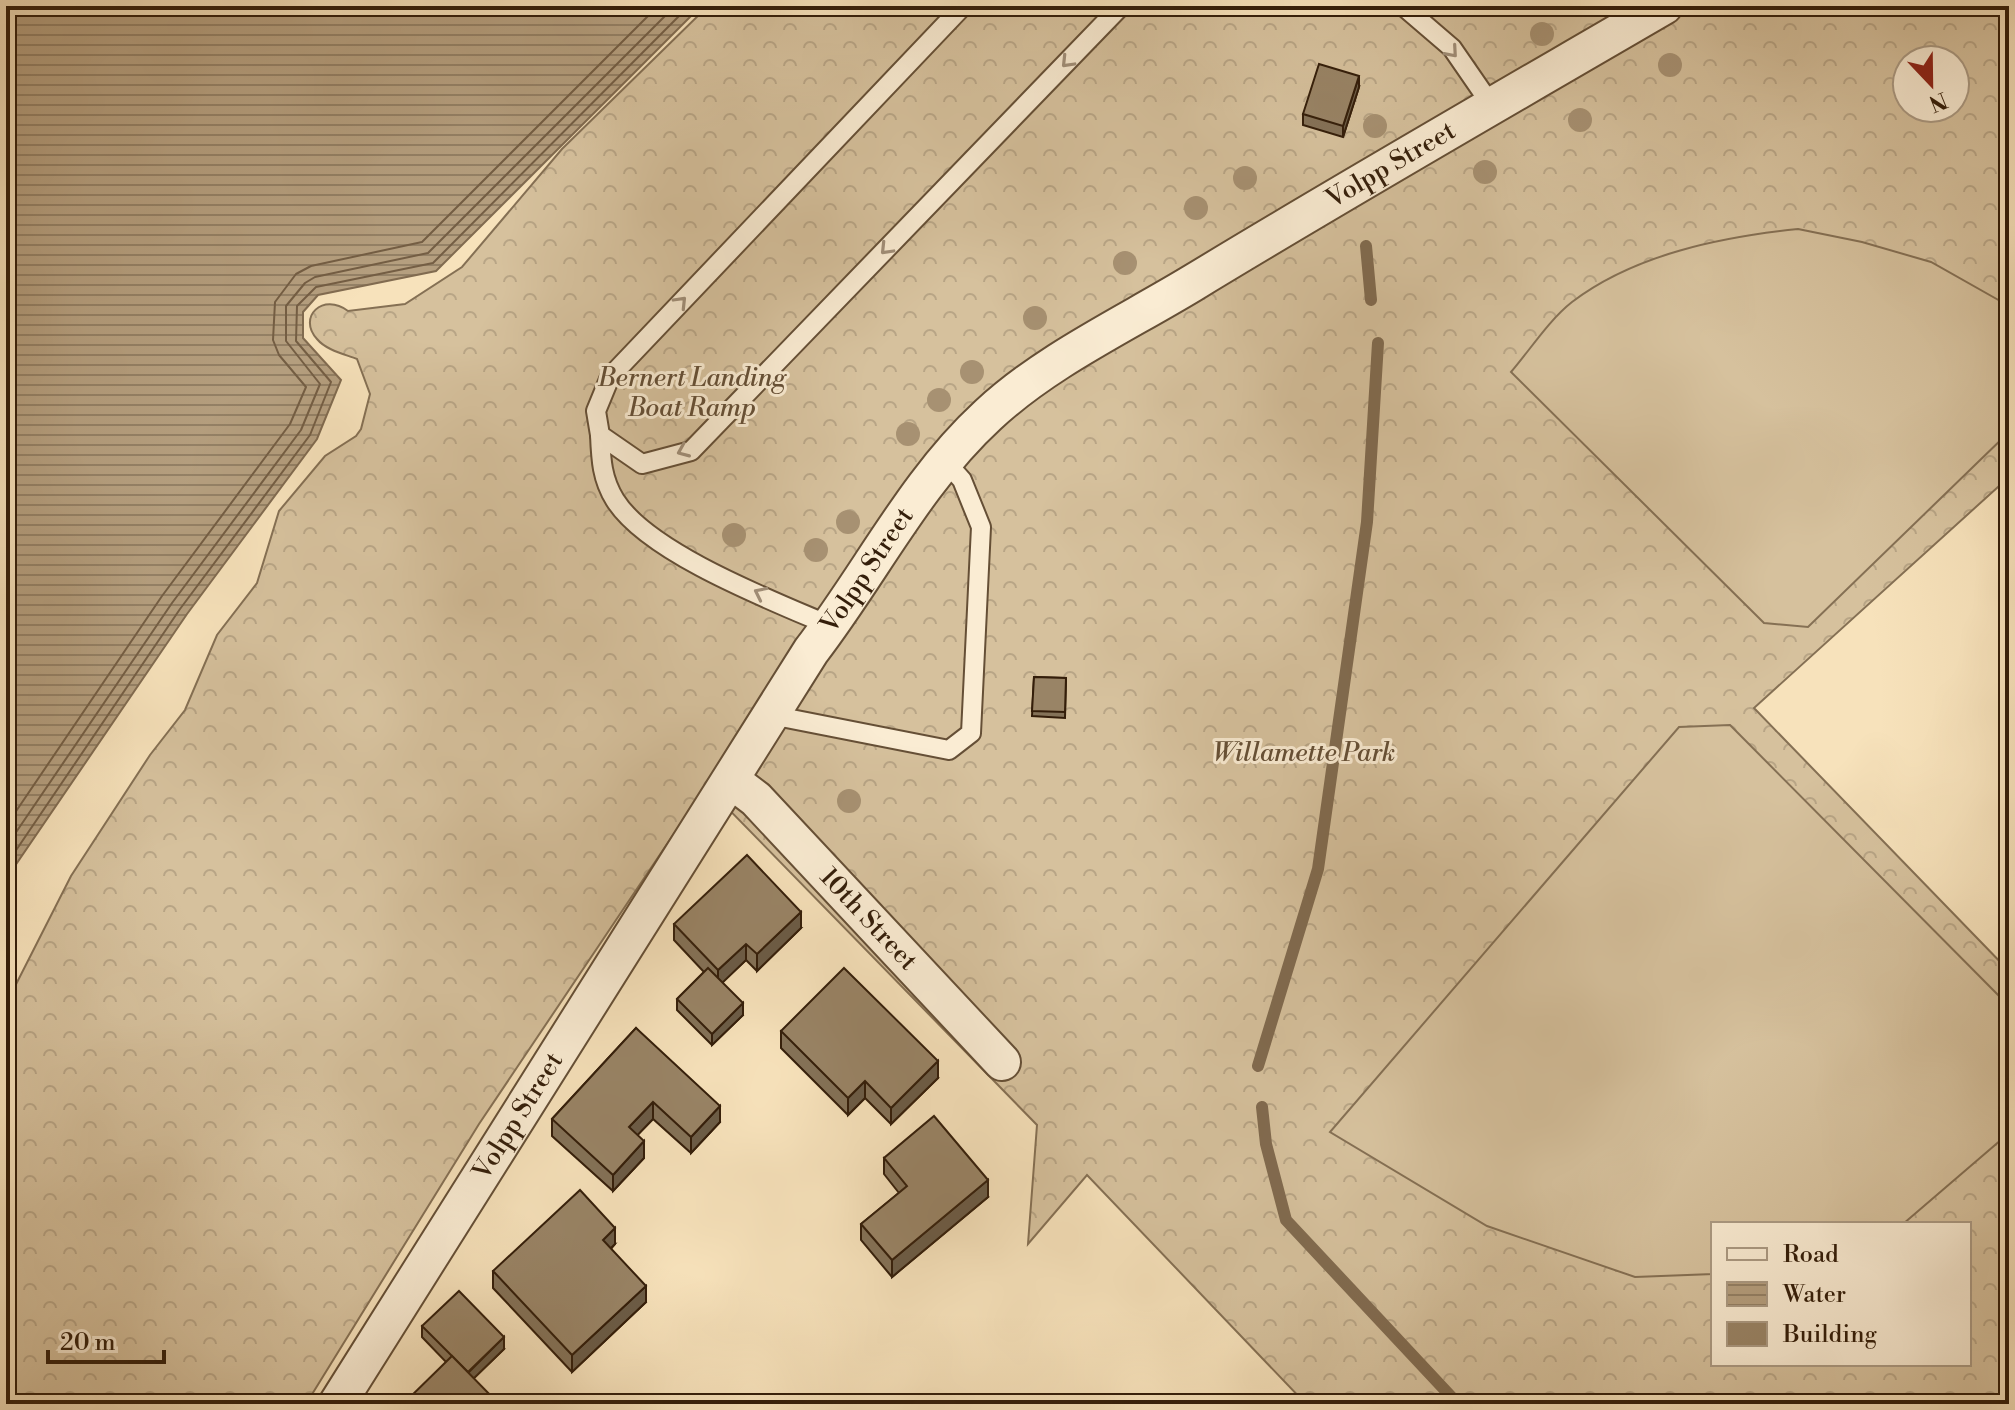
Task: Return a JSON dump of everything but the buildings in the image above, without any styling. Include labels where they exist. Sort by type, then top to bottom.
[{"type":"street","name":"Volpp Street","points":[[337,1404],[771,715],[923,488],[988,415],[1029,382],[1664,6]]},
{"type":"street","name":"10th Street","points":[[731,780],[756,799],[1002,1062]]},
{"type":"lane","points":[[831,626],[659,543],[616,502],[601,469],[596,411],[610,377],[963,6]]},
{"type":"lane","points":[[600,435],[642,464],[691,451],[1121,6]]},
{"type":"lane","points":[[1403,6],[1452,48],[1492,106]]},
{"type":"lane","points":[[771,715],[949,750],[971,733],[981,527],[962,480],[945,461]]},
{"type":"green space","points":[[708,6],[2009,6],[2009,477],[1754,708],[2009,971],[2009,1404],[1306,1404],[1087,1175],[1028,1244],[1037,1125],[706,786],[479,1124],[306,1404],[6,1404],[6,1004],[71,876],[150,755],[185,710],[217,635],[257,583],[279,511],[325,456],[356,436],[361,429],[370,394],[357,359],[321,343],[312,331],[311,315],[330,304],[348,311],[405,304],[462,267],[562,149]]},
{"type":"green space","points":[[1798,229],[1862,242],[1931,262],[2009,306],[2009,432],[1808,627],[1764,623],[1511,372],[1564,309],[1623,271],[1680,250],[1739,237]]},
{"type":"green space","points":[[1730,725],[2009,1006],[2009,1133],[1905,1222],[1711,1222],[1711,1274],[1635,1277],[1487,1226],[1330,1132],[1679,727]]},
{"type":"water","points":[[6,6],[701,6],[436,271],[318,295],[303,312],[303,338],[341,380],[317,439],[187,614],[6,879]]},
{"type":"waterway","points":[[1366,246],[1371,300]]},
{"type":"waterway","points":[[1258,1066],[1318,869],[1367,522],[1378,343]]},
{"type":"waterway","points":[[1262,1107],[1266,1144],[1286,1220],[1458,1404]]},
{"type":"park label","name":"Bernert Landing Boat Ramp","points":[[692,393]]},
{"type":"park label","name":"Willamette Park","points":[[1304,753]]}]
